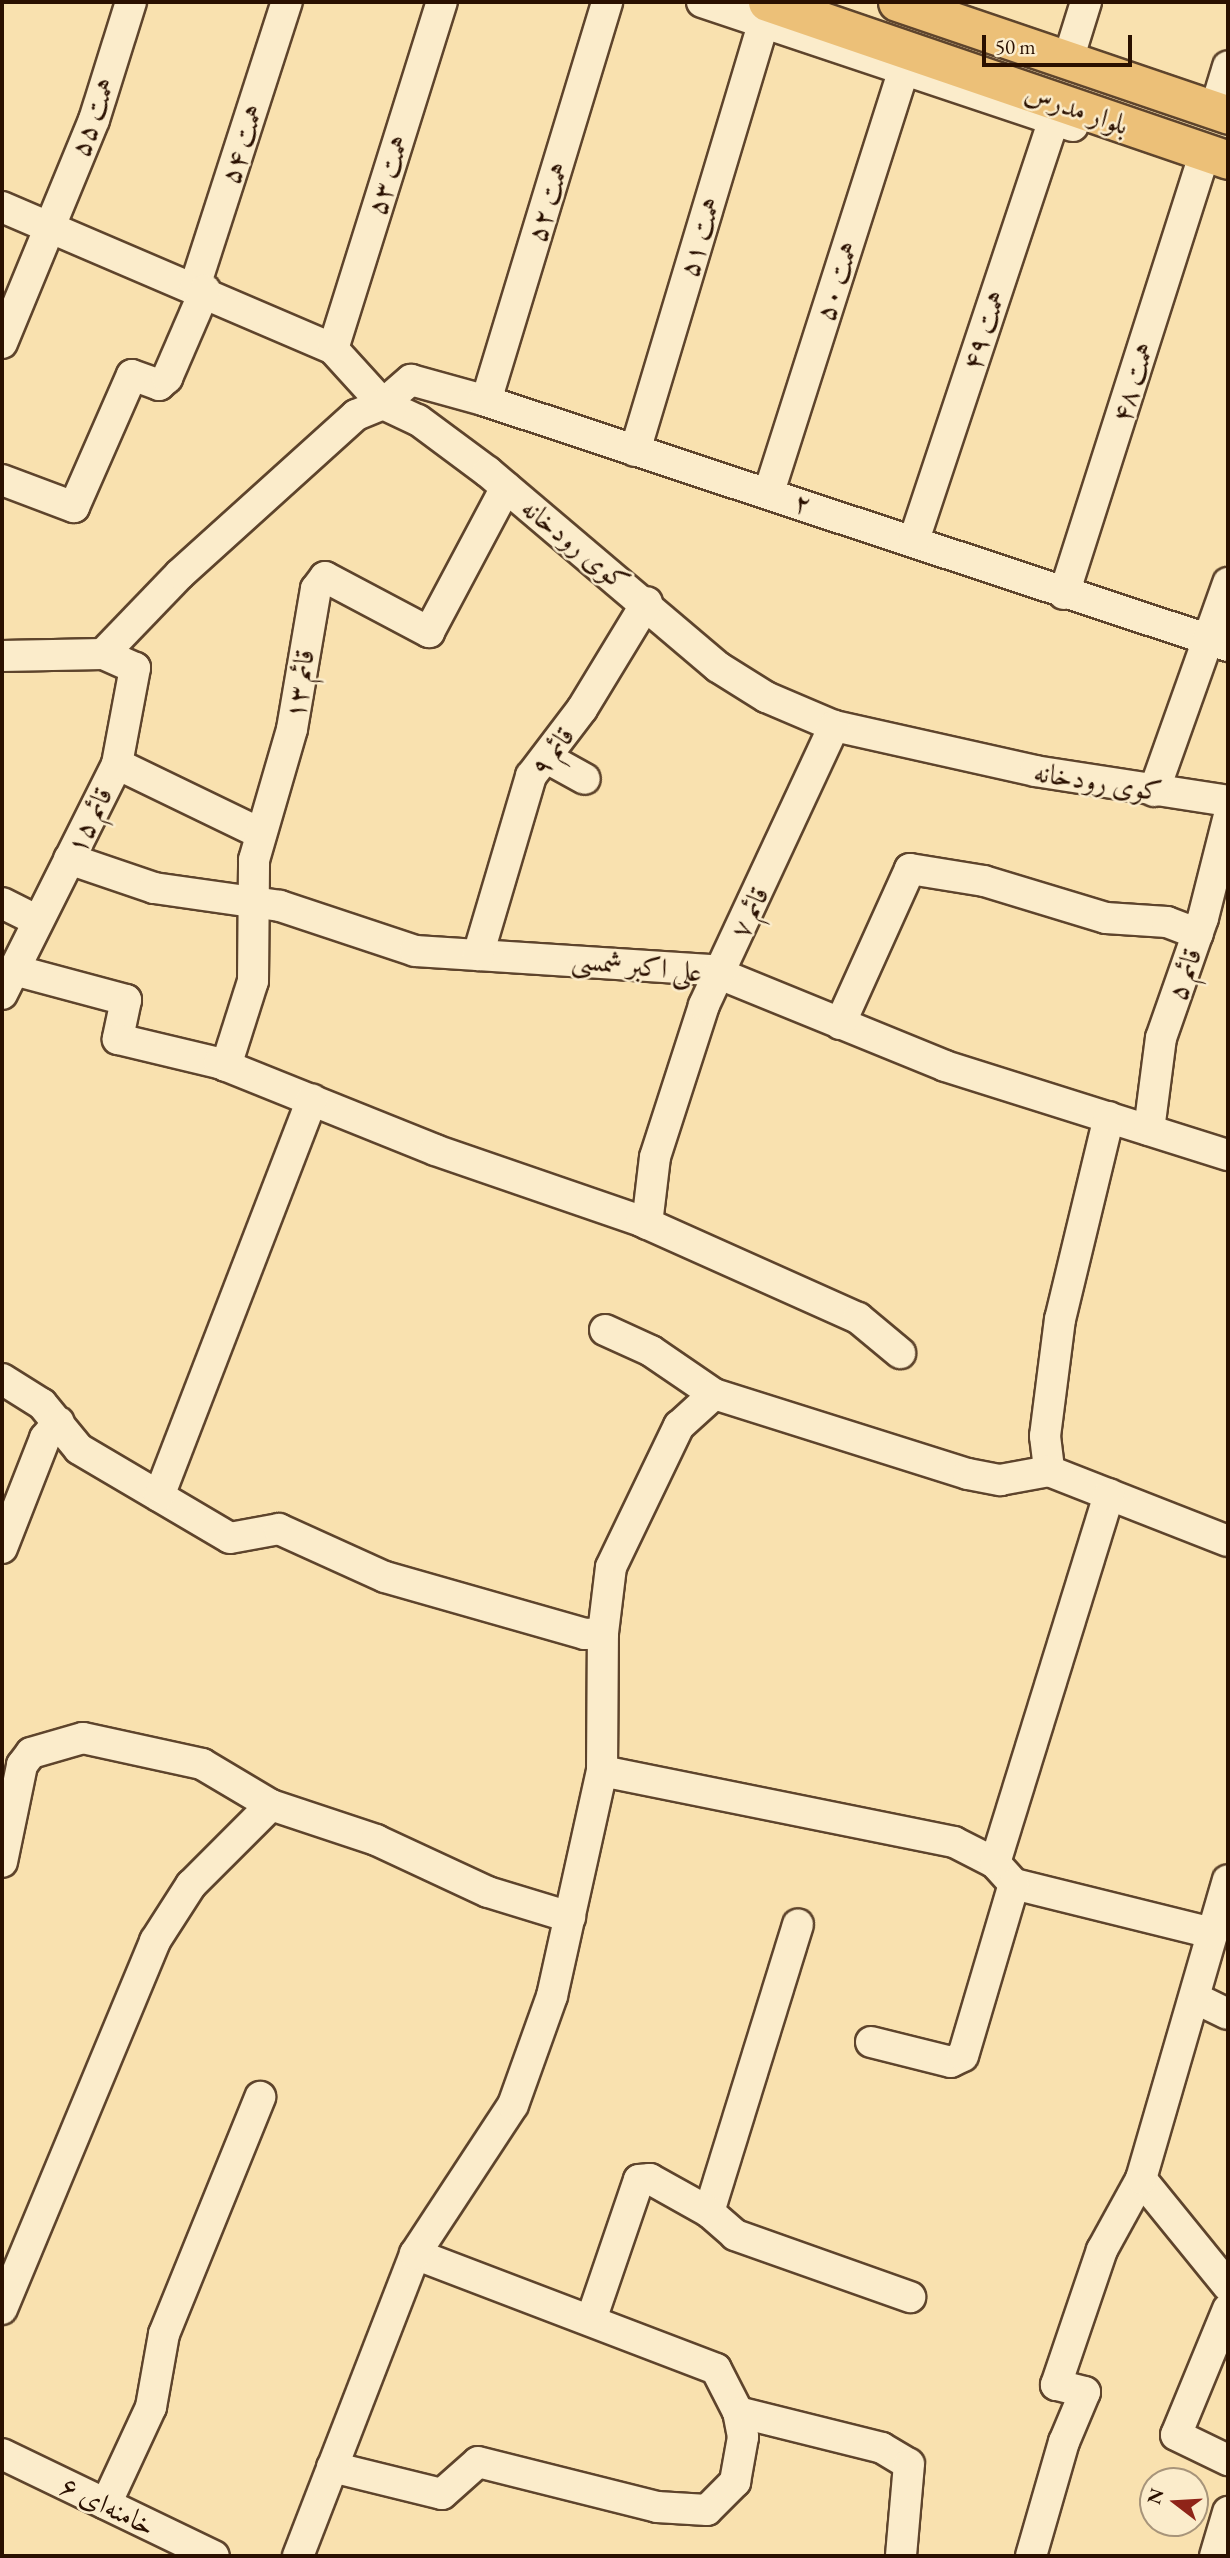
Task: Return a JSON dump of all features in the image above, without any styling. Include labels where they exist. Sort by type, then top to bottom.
[{"type":"main road","name":"بلوار مدرس","points":[[897,2],[1225,103]]},
{"type":"main road","name":"بلوار مدرس","points":[[765,12],[1214,165]]},
{"type":"street","name":"همت ۵۵","points":[[2,343],[94,120],[131,2]]},
{"type":"street","name":"همت ۵۴","points":[[2,480],[74,506],[132,374],[159,385],[167,378],[200,288],[287,2]]},
{"type":"street","name":"همت ۵۳","points":[[332,349],[442,2]]},
{"type":"street","name":"همت ۵۲","points":[[486,401],[607,2]]},
{"type":"street","points":[[702,2],[765,12],[904,70],[1054,120],[1151,143]]},
{"type":"street","name":"بلوار مدرس","points":[[939,2],[1225,103]]},
{"type":"street","points":[[1072,47],[1086,2]]},
{"type":"street","name":"همت ۵۱","points":[[635,451],[765,12]]},
{"type":"street","points":[[1225,103],[1228,66]]},
{"type":"street","name":"همت ۵۰","points":[[769,492],[904,70]]},
{"type":"street","name":"همت ۴۹","points":[[914,540],[1054,120]]},
{"type":"street","points":[[1214,165],[1228,179]]},
{"type":"street","name":"همت ۴۸","points":[[1064,594],[1214,165]]},
{"type":"street","points":[[2,207],[48,229],[200,288],[332,349],[383,404],[356,415],[180,574],[103,654],[2,656]]},
{"type":"street","name":"۲","points":[[383,404],[411,380],[486,401],[769,492],[1064,594],[1219,643]]},
{"type":"street","name":"کوی رودخانه","points":[[383,404],[418,420],[506,487],[646,602],[718,667],[834,726],[1154,791],[1228,801]]},
{"type":"street","name":"قائم ۱۳","points":[[226,1066],[253,981],[258,946],[251,904],[260,833],[292,729],[316,589],[325,577],[429,632],[506,487]]},
{"type":"street","points":[[1154,791],[1219,643],[1228,583]]},
{"type":"street","name":"قائم ۹","points":[[478,955],[531,776],[547,758],[646,602]]},
{"type":"street","name":"قائم ۱۵","points":[[8,982],[117,764],[135,668],[103,654]]},
{"type":"street","name":"قائم ۷","points":[[647,1224],[655,1157],[717,974],[834,726]]},
{"type":"street","points":[[547,758],[585,779]]},
{"type":"street","points":[[117,764],[260,833]]},
{"type":"street","name":"قائم ۵","points":[[1149,1130],[1161,1038],[1198,934],[1228,819]]},
{"type":"street","name":"علی اکبر شمسی","points":[[69,859],[154,888],[251,904],[280,906],[415,951],[600,959],[717,974],[945,1066],[1228,1156]]},
{"type":"street","points":[[840,1024],[910,869],[984,881],[1106,919],[1167,922],[1198,934]]},
{"type":"street","points":[[2,903],[38,921]]},
{"type":"street","points":[[8,982],[126,1000],[118,1039],[226,1066],[647,1224],[858,1318],[900,1353]]},
{"type":"street","points":[[159,1496],[312,1099]]},
{"type":"street","points":[[1049,1471],[1045,1436],[1060,1319],[1109,1117]]},
{"type":"street","points":[[605,1330],[651,1351],[714,1394],[968,1474],[1000,1480],[1049,1471],[1228,1541]]},
{"type":"street","points":[[2,1380],[59,1422],[79,1449],[230,1538],[279,1529],[386,1577],[585,1634],[603,1633]]},
{"type":"street","points":[[298,2556],[415,2254],[513,2105],[552,1996],[602,1771],[603,1633],[611,1567],[626,1526],[679,1426],[714,1394]]},
{"type":"street","points":[[2,1548],[45,1438],[59,1422]]},
{"type":"street","points":[[871,2042],[951,2062],[963,2056],[1004,1874],[1109,1494]]},
{"type":"street","points":[[2,1862],[22,1765],[31,1753],[83,1738],[202,1764],[271,1805],[376,1840],[488,1892],[569,1917]]},
{"type":"street","points":[[602,1771],[954,1842],[1004,1874],[1212,1933]]},
{"type":"street","points":[[2,2309],[155,1941],[191,1885],[271,1805]]},
{"type":"street","points":[[1031,2556],[1064,2442],[1085,2392],[1056,2385],[1102,2250],[1141,2179],[1197,1999],[1212,1933],[1228,1880]]},
{"type":"street","points":[[709,2212],[798,1924]]},
{"type":"street","points":[[1197,1999],[1228,2014]]},
{"type":"street","points":[[106,2504],[151,2407],[164,2334],[260,2097]]},
{"type":"street","points":[[591,2320],[639,2180],[650,2179],[709,2212],[735,2235],[911,2297]]},
{"type":"street","points":[[1141,2179],[1228,2286]]},
{"type":"street","points":[[332,2467],[442,2494],[478,2462],[657,2507],[707,2510],[736,2482],[743,2437],[738,2412],[716,2369],[415,2254]]},
{"type":"street","points":[[1228,2309],[1176,2435],[1228,2460]]},
{"type":"street","points":[[738,2412],[882,2448],[909,2464],[901,2556]]},
{"type":"street","name":"خامنه‌ای ۶","points":[[2,2454],[214,2556]]},
{"type":"street","points":[[1215,2556],[1228,2512]]}]
